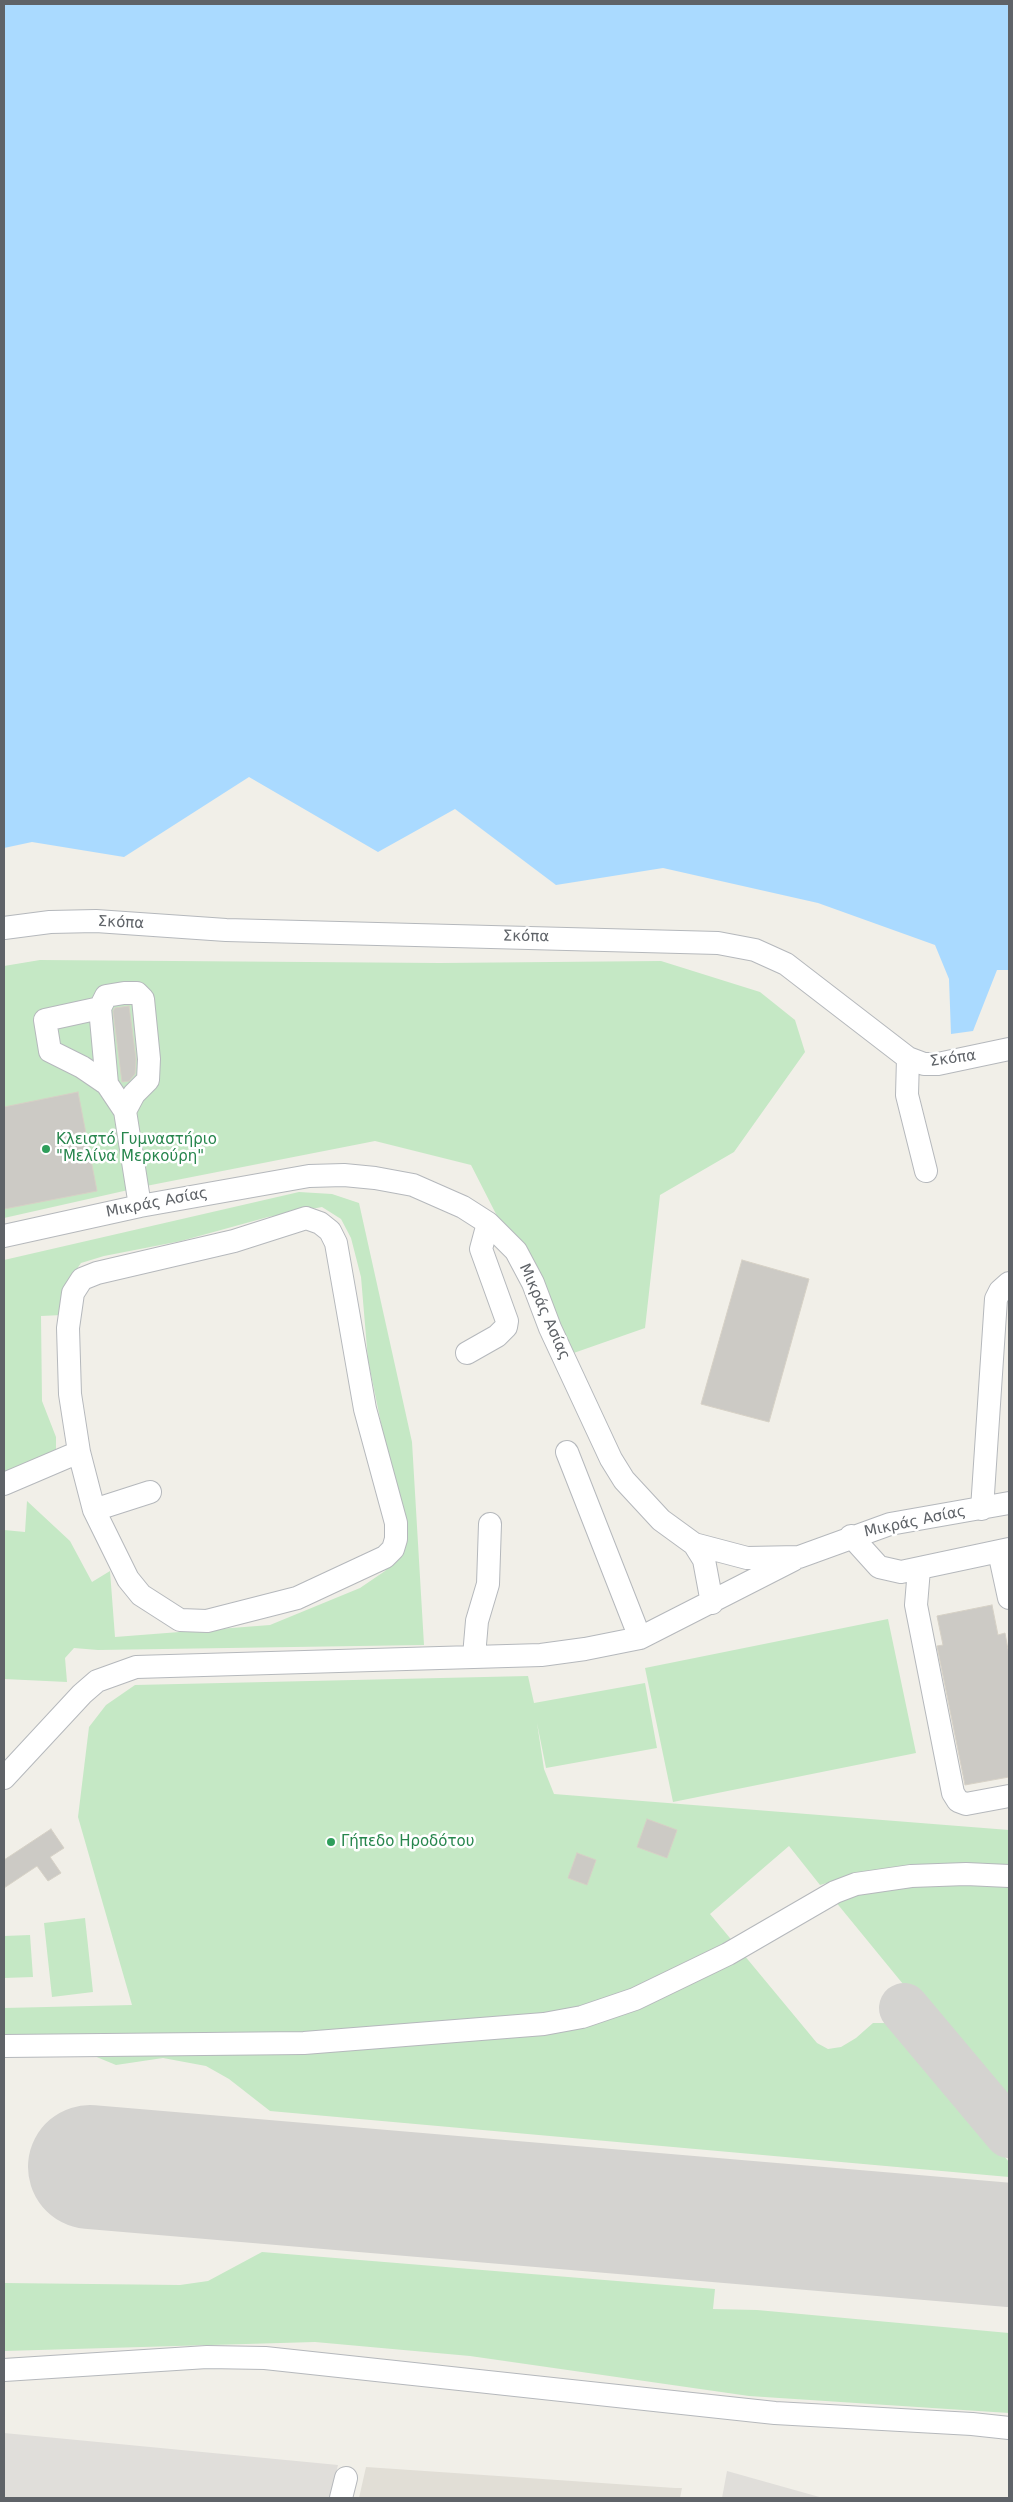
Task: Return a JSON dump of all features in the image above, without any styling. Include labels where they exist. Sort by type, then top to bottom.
[{"type":"street","name":"Σκόπα","points":[[4,928],[50,922],[96,921],[226,930],[718,943],[755,950],[786,964],[908,1058],[924,1064],[938,1064],[1009,1049]]},
{"type":"street","points":[[107,1084],[100,1008],[106,996],[124,992],[137,994],[143,999],[149,1059],[148,1080],[134,1094],[125,1111]]},
{"type":"street","points":[[100,1008],[46,1020],[50,1051],[82,1067],[107,1084],[125,1111],[140,1206]]},
{"type":"street","points":[[908,1058],[906,1095],[926,1171]]},
{"type":"street","name":"Μικράς Ασίας","points":[[4,1236],[140,1206],[309,1176],[344,1175],[375,1178],[412,1185],[463,1207],[488,1223],[516,1251],[526,1268],[550,1328],[605,1447],[624,1480],[661,1520],[694,1544],[746,1558],[799,1557],[851,1536],[890,1524],[1009,1503]]},
{"type":"street","points":[[306,1218],[320,1223],[330,1231],[336,1243],[365,1409],[396,1523],[396,1539],[393,1549],[384,1557],[297,1598],[207,1620],[180,1620],[141,1596],[128,1579],[94,1510],[79,1452],[68,1380],[68,1328],[73,1293],[82,1279],[97,1273],[234,1241],[306,1218]]},
{"type":"street","points":[[467,1353],[497,1336],[506,1328],[507,1321],[481,1249],[488,1223]]},
{"type":"street","points":[[982,1509],[1000,1357],[996,1299],[1000,1291],[1009,1283]]},
{"type":"street","points":[[4,1484],[79,1452]]},
{"type":"street","points":[[566,1452],[640,1638]]},
{"type":"street","points":[[94,1510],[150,1492]]},
{"type":"street","points":[[474,1656],[477,1620],[488,1584],[490,1524]]},
{"type":"street","points":[[851,1536],[879,1567],[900,1572],[1004,1551],[1009,1598]]},
{"type":"street","points":[[694,1544],[704,1560],[712,1603]]},
{"type":"street","points":[[4,1778],[82,1694],[97,1681],[136,1667],[541,1655],[619,1644],[640,1638],[799,1557]]},
{"type":"street","points":[[919,1569],[916,1605],[953,1792],[958,1801],[966,1804],[1009,1796]]},
{"type":"street","points":[[4,2046],[304,2042],[544,2024],[582,2017],[635,2000],[728,1954],[835,1892],[856,1884],[911,1876],[966,1874],[1009,1876]]},
{"type":"street","points":[[4,2370],[190,2358],[265,2358],[766,2412],[972,2424],[1009,2428]]},
{"type":"shaded area","points":[[4,2433],[338,2465],[330,2498],[4,2498]]},
{"type":"shaded area","points":[[366,2467],[682,2488],[680,2498],[359,2498]]},
{"type":"shaded area","points":[[727,2471],[823,2498],[722,2498]]},
{"type":"green space","points":[[40,960],[440,963],[661,961],[760,992],[795,1020],[805,1052],[734,1152],[660,1195],[645,1328],[568,1355],[471,1165],[375,1141],[146,1186],[4,1218],[4,966]]},
{"type":"green space","points":[[299,1192],[332,1194],[359,1203],[412,1442],[424,1645],[98,1650],[74,1648],[65,1658],[67,1682],[4,1679],[4,1530],[25,1532],[27,1501],[70,1541],[92,1582],[110,1571],[115,1637],[270,1625],[360,1588],[385,1571],[401,1548],[383,1433],[368,1360],[361,1277],[351,1238],[341,1219],[322,1207],[268,1217],[181,1241],[104,1256],[81,1263],[67,1283],[62,1315],[41,1316],[42,1401],[56,1437],[56,1451],[4,1472],[4,1260]]},
{"type":"green space","points":[[888,1619],[916,1753],[673,1802],[645,1668]]},
{"type":"green space","points":[[528,1676],[534,1703],[645,1683],[657,1748],[546,1768],[537,1723],[544,1769],[554,1794],[1009,1830],[1009,1864],[980,1864],[859,1874],[820,1885],[789,1846],[710,1914],[817,2043],[828,2049],[841,2047],[856,2038],[873,2023],[887,2023],[904,2035],[1009,2162],[1009,2177],[270,2111],[229,2079],[206,2066],[163,2058],[116,2065],[53,2039],[4,2038],[4,2008],[132,2005],[78,1817],[89,1727],[106,1705],[135,1685]]},
{"type":"green space","points":[[1009,1881],[1009,2109],[948,2039],[835,1901],[853,1890]]},
{"type":"green space","points":[[85,1918],[93,1992],[52,1997],[44,1923]]},
{"type":"green space","points":[[30,1935],[33,1977],[4,1978],[4,1936]]},
{"type":"green space","points":[[262,2252],[715,2289],[713,2309],[757,2310],[1009,2333],[1009,2413],[749,2396],[470,2356],[315,2342],[4,2351],[4,2283],[180,2285],[208,2281]]},
{"type":"water","points":[[4,4],[1009,4],[1009,970],[997,970],[973,1031],[951,1034],[949,979],[935,945],[818,903],[663,868],[556,885],[455,809],[378,852],[249,777],[124,857],[32,842],[4,848]]},
{"type":"building","points":[[129,1006],[136,1059],[135,1074],[129,1081],[122,1082],[113,1011],[115,1008]]},
{"type":"building","name":"Κλειστό Γυμναστήριο \"Μελίνα Μερκούρη\"","points":[[78,1092],[97,1191],[4,1209],[4,1107]]},
{"type":"building","points":[[742,1260],[809,1279],[769,1422],[701,1404]]},
{"type":"building","points":[[992,1605],[998,1635],[1005,1633],[1009,1655],[1009,1777],[965,1785],[937,1646],[943,1645],[937,1616]]},
{"type":"building","points":[[647,1819],[677,1830],[667,1858],[637,1847]]},
{"type":"building","points":[[51,1829],[64,1848],[50,1857],[61,1873],[48,1881],[37,1866],[4,1888],[4,1860]]},
{"type":"building","points":[[577,1853],[596,1860],[587,1885],[568,1878]]},
{"type":"taxiway","points":[[904,2008],[1009,2133]]},
{"type":"runway","points":[[90,2167],[1009,2245]]},
{"type":"place","name":"Κλειστό Γυμναστήριο \"Μελίνα Μερκούρη\"","points":[[46,1149]]},
{"type":"place","name":"Γήπεδο Ηροδότου","points":[[331,1842]]}]
